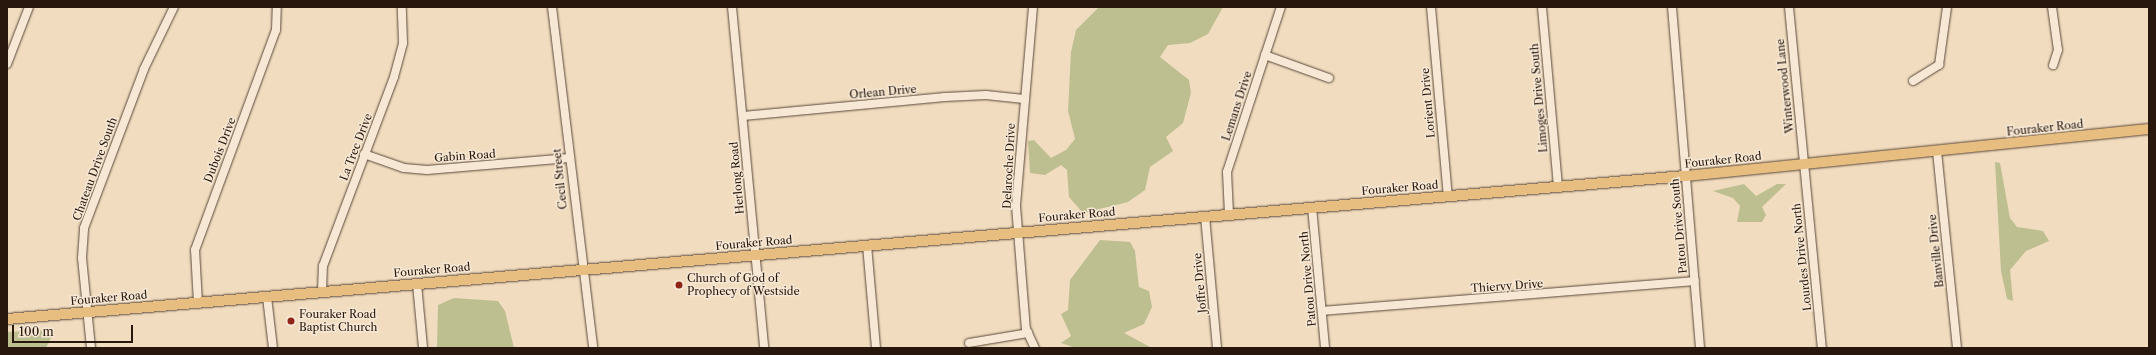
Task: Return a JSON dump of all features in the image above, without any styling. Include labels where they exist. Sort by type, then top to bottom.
[{"type":"main road","name":"Fouraker Road","points":[[7,319],[1686,176],[2149,129]]},
{"type":"street","points":[[7,64],[29,7]]},
{"type":"street","name":"Chateau Drive South","points":[[91,348],[82,251],[84,228],[144,69],[174,7]]},
{"type":"street","name":"Dubois Drive","points":[[198,303],[195,250],[276,30],[277,7]]},
{"type":"street","name":"La Trec Drive","points":[[322,292],[323,266],[402,49],[402,7]]},
{"type":"street","name":"Cecil Street","points":[[552,7],[593,348]]},
{"type":"street","name":"Herlong Road","points":[[732,7],[764,348]]},
{"type":"street","name":"Delaroche Drive","points":[[1033,7],[1016,198],[1028,333],[1035,348]]},
{"type":"street","name":"Lemans Drive","points":[[1229,214],[1228,172],[1281,7]]},
{"type":"street","name":"Lorient Drive","points":[[1431,7],[1448,196]]},
{"type":"street","name":"Limoges Drive South","points":[[1542,7],[1558,186]]},
{"type":"street","name":"Patou Drive South","points":[[1672,7],[1700,348]]},
{"type":"street","name":"Winterwood Lane","points":[[1789,7],[1803,164]]},
{"type":"street","points":[[1913,81],[1939,65],[1947,7]]},
{"type":"street","points":[[2052,7],[2058,50],[2054,65]]},
{"type":"street","points":[[1265,55],[1329,78]]},
{"type":"street","name":"Orlean Drive","points":[[743,116],[966,96],[1024,99]]},
{"type":"street","name":"Banville Drive","points":[[1937,151],[1957,348]]},
{"type":"street","name":"Gabin Road","points":[[364,154],[404,168],[427,170],[569,158]]},
{"type":"street","name":"Lourdes Drive North","points":[[1803,164],[1822,348]]},
{"type":"street","name":"Patou Drive North","points":[[1312,207],[1325,348]]},
{"type":"street","name":"Joffre Drive","points":[[1205,216],[1217,348]]},
{"type":"street","points":[[867,245],[876,348]]},
{"type":"street","name":"Thiervy Drive","points":[[1322,311],[1695,281]]},
{"type":"street","points":[[417,284],[423,348]]},
{"type":"street","points":[[267,297],[273,348]]},
{"type":"street","points":[[970,343],[1028,333]]},
{"type":"green space","points":[[1099,7],[1223,7],[1208,34],[1190,43],[1168,45],[1160,57],[1189,80],[1191,93],[1183,123],[1166,137],[1173,151],[1150,167],[1145,190],[1128,202],[1083,213],[1069,197],[1067,170],[1061,165],[1045,175],[1030,173],[1028,141],[1034,140],[1051,158],[1066,150],[1075,139],[1068,111],[1071,52],[1076,30]]},
{"type":"green space","points":[[1995,162],[2000,163],[2010,218],[2017,227],[2043,231],[2049,241],[2026,251],[2010,270],[2013,301],[2007,299],[2001,271]]},
{"type":"green space","points":[[1744,184],[1756,196],[1777,184],[1786,184],[1762,207],[1766,215],[1762,222],[1737,222],[1740,206],[1733,198],[1713,191]]},
{"type":"green space","points":[[1100,240],[1130,242],[1135,251],[1139,287],[1149,291],[1152,307],[1144,324],[1124,333],[1152,348],[1076,348],[1061,343],[1071,336],[1061,314],[1068,310],[1070,280]]},
{"type":"green space","points":[[454,298],[498,301],[505,311],[514,348],[437,348],[438,305]]},
{"type":"green space","points":[[45,330],[53,334],[46,348],[7,347],[7,332]]},
{"type":"place","name":"Church of God of Prophecy of Westside","points":[[679,285]]},
{"type":"place","name":"Fouraker Road Baptist Church","points":[[291,321]]}]
